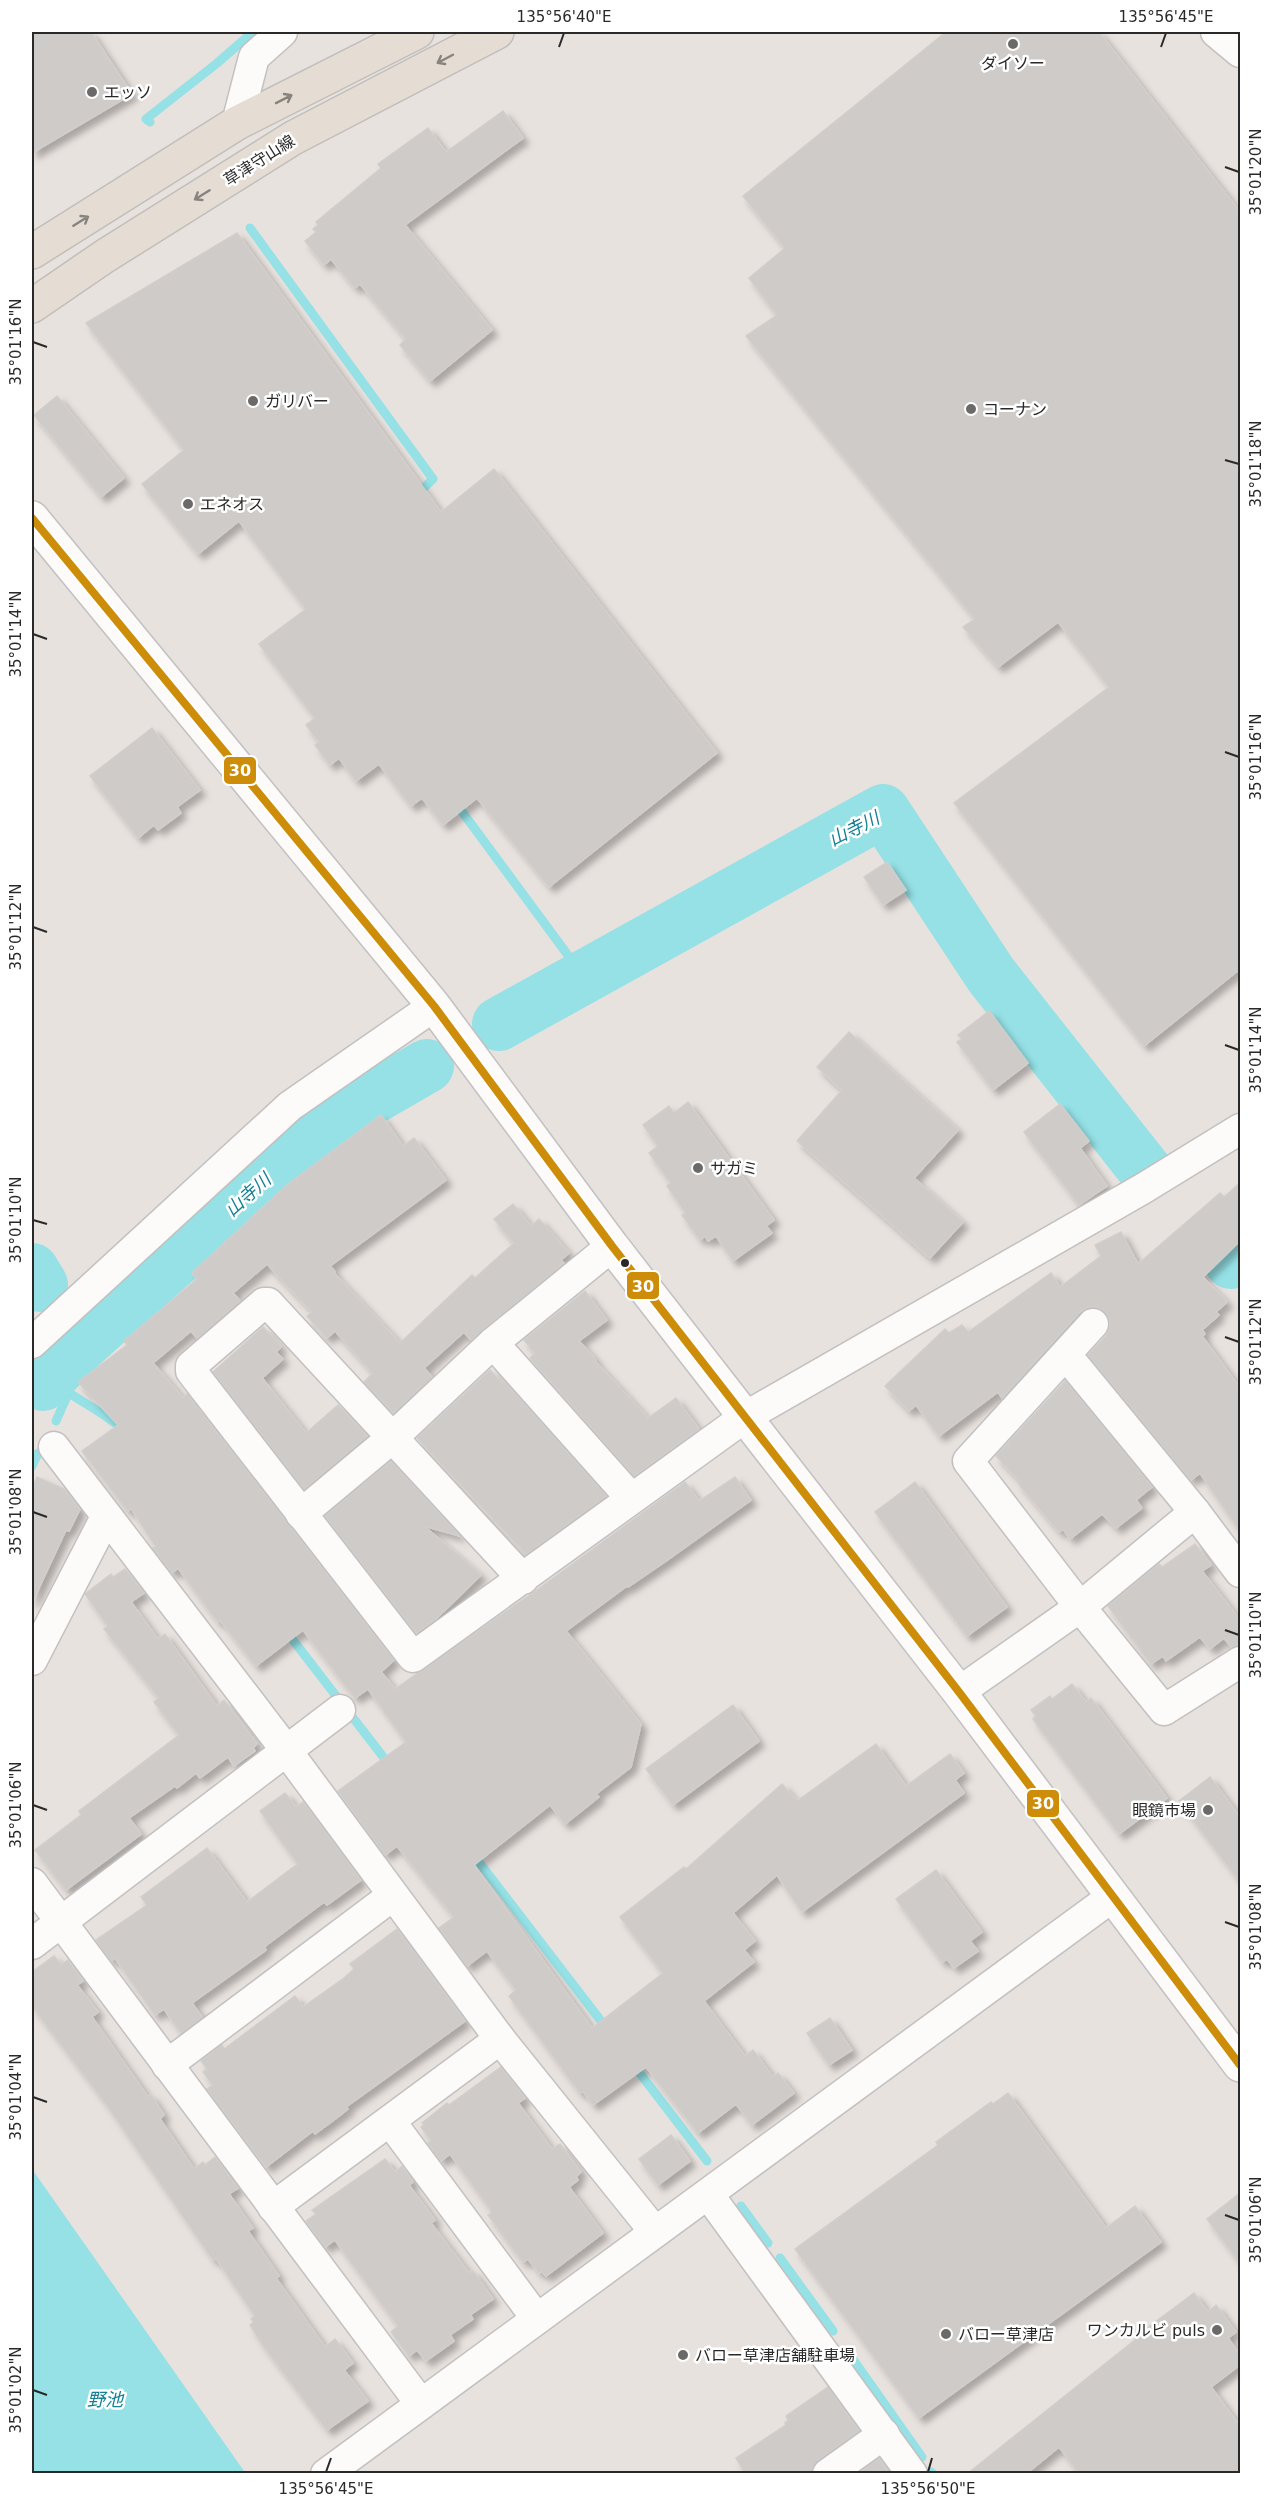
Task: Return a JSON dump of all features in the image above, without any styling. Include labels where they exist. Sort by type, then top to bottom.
[{"type":"main road","points":[[32,252],[237,123],[417,32]]},
{"type":"main road","name":"草津守山線","points":[[32,306],[105,256],[293,138],[497,32]]},
{"type":"main road","points":[[32,518],[434,1006],[612,1246],[958,1692],[1240,2066]]},
{"type":"street","points":[[237,123],[254,57],[282,32]]},
{"type":"street","points":[[1216,32],[1240,52]]},
{"type":"street","points":[[32,1343],[290,1106],[434,1006]]},
{"type":"street","points":[[523,1579],[268,1303],[264,1303],[191,1366],[191,1371],[413,1657],[523,1579],[745,1417],[1134,1194],[1240,1129]]},
{"type":"street","points":[[302,1514],[392,1438],[493,1343],[612,1246]]},
{"type":"street","points":[[1093,1324],[968,1461],[1080,1607],[1164,1710],[1240,1662]]},
{"type":"street","points":[[493,1343],[631,1498]]},
{"type":"street","points":[[1066,1355],[1195,1512],[1240,1572]]},
{"type":"street","points":[[54,1447],[286,1750],[500,2039],[655,2232]]},
{"type":"street","points":[[958,1692],[1080,1607],[1195,1512]]},
{"type":"street","points":[[32,1660],[106,1517]]},
{"type":"street","points":[[32,1944],[340,1710]]},
{"type":"street","points":[[32,1882],[60,1923],[421,2404]]},
{"type":"street","points":[[167,2065],[392,1896]]},
{"type":"street","points":[[326,2474],[1112,1897]]},
{"type":"street","points":[[273,2207],[500,2039]]},
{"type":"street","points":[[390,2121],[537,2319]]},
{"type":"street","points":[[708,2194],[912,2474]]},
{"type":"street","points":[[828,2474],[884,2434]]},
{"type":"water","name":"野池","points":[[32,2169],[244,2471],[244,2473],[32,2473]]},
{"type":"building","name":"エッソ","points":[[32,32],[91,32],[132,94],[32,153]]},
{"type":"building","points":[[946,32],[1099,32],[1240,212],[1240,969],[1144,1046],[954,803],[1109,687],[1058,622],[998,667],[963,627],[975,619],[746,336],[777,315],[749,278],[785,248],[743,196]]},
{"type":"building","points":[[503,111],[523,138],[405,225],[492,330],[430,381],[400,345],[406,339],[360,284],[355,288],[331,259],[324,265],[305,241],[316,232],[313,229],[318,225],[316,222],[381,168],[378,164],[428,128],[446,152]]},
{"type":"building","points":[[237,233],[441,512],[494,469],[717,753],[549,887],[477,798],[443,825],[422,798],[411,806],[379,764],[356,781],[339,758],[330,765],[315,745],[319,742],[306,725],[315,718],[259,644],[306,609],[239,521],[198,554],[142,484],[184,450],[86,323]]},
{"type":"building","points":[[57,396],[124,478],[101,497],[34,415]]},
{"type":"building","points":[[152,728],[200,790],[177,807],[181,813],[158,830],[154,825],[138,838],[90,776]]},
{"type":"building","points":[[887,862],[906,890],[883,905],[864,877]]},
{"type":"building","points":[[989,1011],[1028,1063],[993,1090],[957,1042],[962,1039],[958,1035]]},
{"type":"building","points":[[849,1032],[958,1130],[914,1178],[963,1222],[930,1258],[797,1141],[842,1090],[817,1067]]},
{"type":"building","name":"サガミ","points":[[688,1102],[774,1220],[766,1226],[772,1233],[733,1261],[716,1236],[708,1241],[705,1236],[700,1240],[682,1215],[686,1213],[667,1186],[671,1183],[649,1153],[658,1146],[643,1125],[669,1106],[674,1113]]},
{"type":"building","points":[[1060,1104],[1089,1141],[1080,1148],[1107,1186],[1079,1205],[1024,1132]]},
{"type":"building","points":[[381,1115],[403,1146],[414,1138],[446,1180],[330,1266],[400,1343],[472,1275],[475,1278],[514,1243],[494,1219],[513,1204],[531,1226],[539,1219],[569,1253],[561,1260],[564,1263],[471,1340],[464,1332],[424,1368],[432,1377],[393,1413],[364,1382],[373,1373],[335,1331],[327,1338],[307,1316],[312,1312],[267,1264],[233,1293],[240,1301],[197,1338],[191,1331],[153,1363],[183,1398],[187,1394],[394,1660],[381,1672],[395,1689],[534,1592],[685,1482],[699,1501],[735,1477],[751,1500],[566,1631],[641,1724],[631,1767],[596,1794],[599,1797],[565,1824],[550,1805],[474,1865],[592,2028],[663,1973],[620,1917],[684,1867],[686,1869],[782,1784],[797,1801],[876,1744],[906,1786],[950,1754],[964,1773],[955,1780],[964,1793],[802,1912],[777,1875],[733,1913],[755,1941],[744,1950],[754,1962],[704,2001],[745,2056],[753,2050],[773,2077],[778,2073],[794,2093],[752,2125],[736,2104],[698,2133],[646,2067],[593,2105],[583,2091],[580,2093],[509,1996],[516,1990],[487,1951],[467,1966],[439,1928],[454,1917],[397,1846],[385,1855],[338,1791],[406,1742],[368,1689],[355,1698],[303,1630],[256,1666],[220,1620],[218,1622],[178,1568],[172,1573],[153,1548],[156,1547],[131,1508],[128,1511],[82,1451],[118,1425],[78,1382],[127,1345],[124,1341],[197,1279],[192,1273],[288,1184]]},
{"type":"building","points":[[1240,1183],[1240,1241],[1203,1277],[1227,1302],[1216,1312],[1219,1315],[1202,1330],[1205,1334],[1202,1336],[1240,1388],[1240,1531],[1200,1473],[1191,1480],[1088,1355],[1106,1336],[1110,1327],[1110,1319],[1097,1307],[1088,1307],[1080,1312],[1002,1398],[998,1392],[939,1436],[916,1405],[909,1411],[885,1386],[945,1329],[949,1333],[962,1325],[968,1332],[1051,1273],[1060,1287],[1101,1256],[1095,1245],[1121,1232],[1138,1264],[1220,1193],[1224,1197]]},
{"type":"building","points":[[585,1291],[607,1320],[579,1341],[595,1361],[648,1418],[676,1398],[699,1429],[634,1476],[530,1358],[535,1353],[524,1340]]},
{"type":"building","points":[[263,1327],[281,1347],[276,1352],[283,1359],[262,1378],[306,1433],[338,1405],[367,1436],[304,1489],[213,1372]]},
{"type":"building","points":[[490,1370],[502,1383],[504,1381],[606,1496],[526,1554],[417,1438]]},
{"type":"building","points":[[1065,1381],[1152,1487],[1136,1500],[1142,1508],[1116,1528],[1102,1514],[1070,1539],[1063,1529],[1059,1532],[1018,1483],[1020,1481],[996,1456]]},
{"type":"building","points":[[391,1461],[460,1536],[424,1526],[481,1575],[436,1619],[416,1633],[325,1516]]},
{"type":"building","points":[[37,1477],[64,1489],[80,1509],[69,1531],[66,1530],[32,1603],[32,1489]]},
{"type":"building","points":[[915,1482],[1007,1607],[967,1636],[875,1512]]},
{"type":"building","points":[[1195,1544],[1211,1565],[1202,1571],[1240,1620],[1240,1645],[1231,1647],[1224,1638],[1210,1649],[1200,1637],[1166,1661],[1163,1656],[1151,1664],[1108,1606],[1159,1564],[1162,1567]]},
{"type":"building","points":[[125,1569],[144,1593],[131,1602],[158,1639],[165,1634],[217,1706],[224,1700],[257,1744],[253,1748],[255,1751],[234,1766],[228,1757],[200,1778],[196,1773],[177,1788],[175,1786],[129,1818],[141,1834],[66,1890],[35,1850],[81,1815],[79,1811],[179,1735],[154,1702],[159,1698],[104,1629],[108,1626],[85,1594],[111,1574],[113,1577]]},
{"type":"building","points":[[1072,1684],[1086,1702],[1091,1698],[1167,1798],[1119,1834],[1033,1719],[1036,1716],[1031,1710],[1050,1696],[1052,1699]]},
{"type":"building","points":[[733,1705],[759,1741],[673,1805],[646,1769]]},
{"type":"building","points":[[1210,1777],[1240,1817],[1240,1882],[1179,1801]]},
{"type":"building","points":[[285,1793],[296,1807],[303,1802],[361,1880],[327,1905],[324,1902],[264,1947],[266,1950],[192,2003],[202,2017],[181,2033],[164,2009],[155,2015],[115,1958],[111,1961],[96,1940],[147,1905],[141,1897],[207,1848],[247,1902],[298,1864],[260,1811]]},
{"type":"building","points":[[936,1870],[982,1932],[970,1941],[978,1951],[954,1968],[947,1959],[942,1962],[896,1899]]},
{"type":"building","points":[[397,1929],[465,2021],[346,2107],[348,2109],[315,2134],[313,2131],[266,2167],[207,2089],[213,2085],[203,2072],[207,2069],[201,2061],[222,2045],[224,2049],[295,1996],[303,2007],[344,1978],[354,1969],[350,1964]]},
{"type":"building","points":[[54,1956],[61,1965],[68,1960],[83,1981],[77,1985],[98,2012],[92,2017],[148,2097],[151,2095],[164,2115],[160,2119],[194,2169],[203,2162],[205,2165],[215,2157],[238,2188],[229,2194],[253,2228],[248,2231],[279,2276],[276,2278],[325,2347],[335,2339],[353,2363],[344,2370],[368,2401],[327,2430],[262,2344],[250,2325],[254,2322],[251,2319],[255,2316],[216,2258],[213,2260],[107,2105],[32,2006],[32,1972]]},
{"type":"building","points":[[830,2018],[852,2050],[829,2065],[807,2033]]},
{"type":"building","points":[[501,2067],[525,2098],[518,2103],[552,2149],[560,2144],[581,2172],[576,2177],[578,2180],[569,2187],[603,2233],[546,2276],[541,2271],[539,2273],[528,2259],[523,2262],[488,2215],[492,2213],[489,2207],[450,2154],[441,2161],[428,2143],[431,2140],[421,2127],[424,2125],[422,2123],[447,2103],[449,2105]]},
{"type":"building","name":"バロー草津店","points":[[1008,2093],[1106,2228],[1135,2206],[1161,2242],[919,2418],[795,2249],[938,2145],[936,2142],[991,2102],[993,2104]]},
{"type":"building","points":[[671,2135],[690,2161],[658,2185],[639,2159]]},
{"type":"building","points":[[385,2159],[395,2172],[402,2166],[413,2182],[409,2185],[435,2220],[431,2223],[469,2273],[473,2271],[493,2299],[470,2315],[473,2319],[450,2335],[454,2341],[426,2361],[417,2350],[409,2356],[391,2332],[398,2326],[335,2240],[325,2247],[306,2221],[316,2214],[312,2210]]},
{"type":"building","points":[[1240,2193],[1240,2263],[1207,2219]]},
{"type":"building","points":[[1194,2293],[1208,2312],[1216,2305],[1236,2332],[1228,2338],[1240,2355],[1240,2365],[1211,2387],[1240,2426],[1240,2474],[1080,2474],[1059,2447],[1026,2474],[967,2474],[1136,2339],[1135,2337]]},
{"type":"building","points":[[828,2387],[859,2431],[818,2460],[811,2474],[746,2474],[736,2458],[786,2425],[788,2420],[786,2416]]},
{"type":"building","points":[[879,2458],[890,2474],[858,2474]]},
{"type":"waterway","points":[[150,122],[146,119],[253,32]]},
{"type":"waterway","points":[[250,228],[433,479],[415,496]]},
{"type":"waterway","points":[[455,802],[584,977]]},
{"type":"waterway","name":"山寺川","points":[[499,1024],[883,811],[991,975],[1145,1170]]},
{"type":"waterway","name":"山寺川","points":[[43,1384],[82,1344],[328,1123],[427,1066]]},
{"type":"waterway","name":"山寺川","points":[[1231,1262],[1240,1258]]},
{"type":"waterway","name":"山寺川","points":[[32,1270],[41,1285]]},
{"type":"waterway","points":[[49,1378],[127,1433]]},
{"type":"waterway","points":[[56,1421],[68,1394]]},
{"type":"waterway","points":[[32,1466],[38,1453]]},
{"type":"waterway","points":[[286,1631],[391,1767]]},
{"type":"waterway","points":[[472,1853],[608,2030]]},
{"type":"waterway","points":[[632,2063],[707,2161]]},
{"type":"waterway","points":[[741,2206],[768,2243]]},
{"type":"waterway","points":[[780,2258],[833,2331]]},
{"type":"waterway","points":[[850,2355],[922,2457]]},
{"type":"transit line","name":"30","points":[[32,518],[434,1006],[612,1246],[959,1692],[1240,2065]]},
{"type":"place","name":"ダイソー","points":[[1013,44]]},
{"type":"place","name":"エッソ","points":[[92,92]]},
{"type":"place","name":"ガリバー","points":[[253,401]]},
{"type":"place","name":"コーナン","points":[[971,409]]},
{"type":"place","name":"エネオス","points":[[188,504]]},
{"type":"place","name":"サガミ","points":[[698,1168]]},
{"type":"place","name":"眼鏡市場","points":[[1208,1810]]},
{"type":"place","name":"ワンカルビ puls","points":[[1217,2330]]},
{"type":"place","name":"バロー草津店","points":[[946,2334]]},
{"type":"place","name":"バロー草津店舗駐車場","points":[[683,2355]]}]
